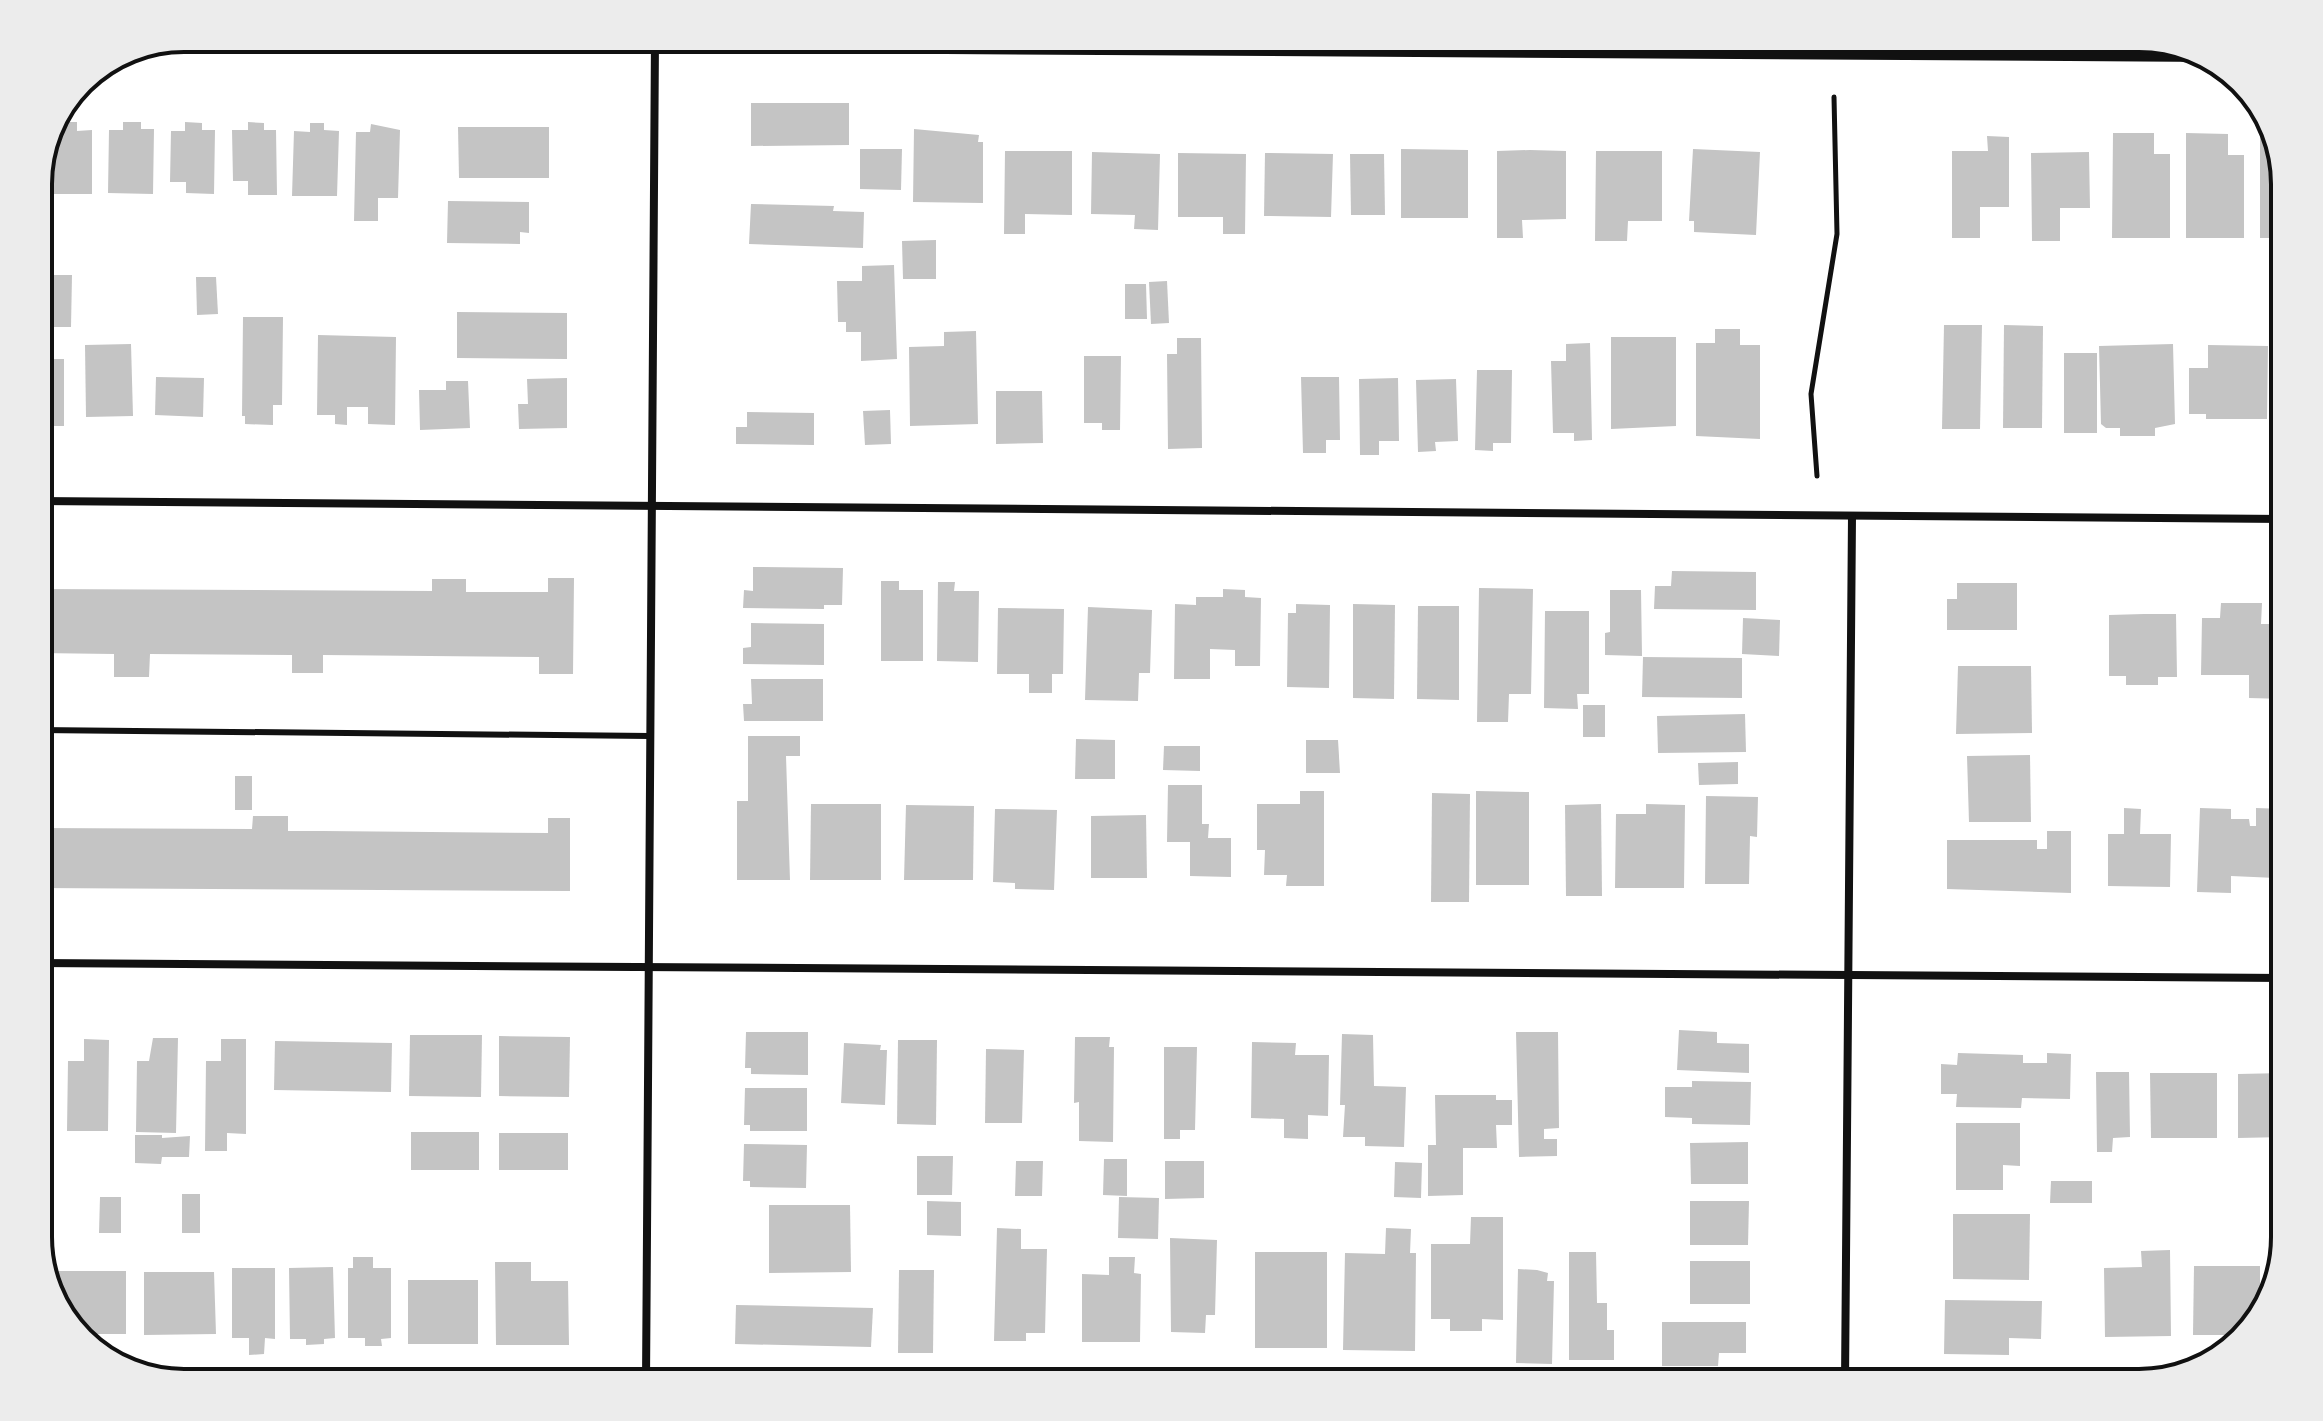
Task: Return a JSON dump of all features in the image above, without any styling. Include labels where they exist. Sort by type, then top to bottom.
[{"type":"street","points":[[646,1369],[655,52]]},
{"type":"street","points":[[1376,52],[2178,58]]},
{"type":"street","points":[[52,501],[2271,519]]},
{"type":"street","points":[[1845,1369],[1852,516]]},
{"type":"street","points":[[52,963],[2271,978]]},
{"type":"lane","points":[[52,730],[650,736]]},
{"type":"path","points":[[1817,476],[1811,394],[1837,234],[1834,97]]},
{"type":"building","points":[[751,103],[849,103],[849,145],[751,146]]},
{"type":"building","points":[[68,122],[77,122],[77,131],[92,130],[92,194],[52,194],[56,150]]},
{"type":"building","points":[[123,122],[141,122],[141,129],[154,129],[153,194],[108,193],[109,130],[123,130]]},
{"type":"building","points":[[185,122],[202,123],[202,130],[215,130],[214,194],[186,193],[186,182],[170,182],[171,131],[185,131]]},
{"type":"building","points":[[248,122],[264,123],[264,130],[276,130],[277,195],[248,195],[248,181],[233,181],[232,130],[248,130]]},
{"type":"building","points":[[310,123],[324,123],[324,130],[339,131],[337,196],[292,196],[294,131],[310,132]]},
{"type":"building","points":[[371,124],[400,130],[398,198],[378,198],[378,221],[354,221],[356,132],[370,132]]},
{"type":"building","points":[[458,127],[549,127],[549,178],[459,178]]},
{"type":"building","points":[[914,129],[979,135],[978,142],[983,142],[983,203],[913,202]]},
{"type":"building","points":[[2113,133],[2154,133],[2154,154],[2170,154],[2170,238],[2112,238]]},
{"type":"building","points":[[2186,133],[2228,134],[2228,155],[2244,155],[2244,238],[2186,238]]},
{"type":"building","points":[[2261,134],[2271,175],[2271,238],[2260,238]]},
{"type":"building","points":[[1987,136],[2009,137],[2009,207],[1980,207],[1980,238],[1952,238],[1952,151],[1988,151]]},
{"type":"building","points":[[860,149],[902,149],[901,190],[860,189]]},
{"type":"building","points":[[1401,149],[1468,150],[1468,218],[1401,218]]},
{"type":"building","points":[[1693,149],[1760,152],[1756,235],[1694,232],[1694,221],[1689,221]]},
{"type":"building","points":[[1005,151],[1072,151],[1072,215],[1025,214],[1025,234],[1004,234]]},
{"type":"building","points":[[1497,151],[1566,151],[1566,219],[1522,220],[1523,238],[1497,238]]},
{"type":"building","points":[[1596,151],[1662,151],[1662,221],[1628,221],[1627,241],[1595,241]]},
{"type":"building","points":[[1092,152],[1160,154],[1158,230],[1134,229],[1135,215],[1091,214]]},
{"type":"building","points":[[2089,152],[2090,208],[2060,208],[2060,241],[2032,241],[2031,153]]},
{"type":"building","points":[[1178,153],[1246,154],[1245,234],[1223,234],[1223,217],[1178,217]]},
{"type":"building","points":[[1265,153],[1333,154],[1331,217],[1264,216]]},
{"type":"building","points":[[1350,154],[1384,154],[1385,215],[1351,215]]},
{"type":"building","points":[[448,201],[529,202],[529,233],[520,232],[520,244],[447,243]]},
{"type":"building","points":[[751,204],[834,206],[833,211],[864,212],[863,248],[749,244]]},
{"type":"building","points":[[936,240],[936,279],[903,279],[902,241]]},
{"type":"building","points":[[894,265],[897,359],[861,361],[861,332],[846,332],[846,322],[838,322],[837,281],[862,281],[862,266]]},
{"type":"building","points":[[52,275],[72,275],[71,327],[52,327]]},
{"type":"building","points":[[196,277],[216,277],[218,314],[197,315]]},
{"type":"building","points":[[1167,281],[1169,323],[1151,324],[1149,282]]},
{"type":"building","points":[[1125,284],[1146,284],[1147,319],[1125,319]]},
{"type":"building","points":[[457,312],[567,313],[567,359],[457,358]]},
{"type":"building","points":[[243,317],[283,317],[282,405],[273,405],[273,425],[245,424],[245,416],[242,416]]},
{"type":"building","points":[[1944,325],[1982,325],[1980,429],[1942,429]]},
{"type":"building","points":[[2004,325],[2043,326],[2042,428],[2003,428]]},
{"type":"building","points":[[1715,329],[1740,329],[1740,345],[1760,345],[1760,439],[1696,436],[1696,343],[1715,343]]},
{"type":"building","points":[[976,331],[978,424],[910,426],[909,347],[944,346],[944,332]]},
{"type":"building","points":[[318,335],[396,337],[395,425],[368,424],[368,407],[347,407],[347,425],[335,424],[335,415],[317,415]]},
{"type":"building","points":[[1611,337],[1676,337],[1676,426],[1611,429]]},
{"type":"building","points":[[1177,338],[1201,338],[1202,448],[1168,449],[1167,354],[1177,354]]},
{"type":"building","points":[[1590,343],[1592,440],[1574,441],[1574,433],[1553,433],[1551,361],[1566,361],[1566,344]]},
{"type":"building","points":[[131,344],[133,416],[86,417],[85,345]]},
{"type":"building","points":[[2173,344],[2175,424],[2155,428],[2155,436],[2120,436],[2120,428],[2106,428],[2101,424],[2099,346]]},
{"type":"building","points":[[2208,345],[2268,346],[2267,419],[2206,419],[2206,414],[2189,414],[2189,368],[2208,368]]},
{"type":"building","points":[[2064,353],[2097,353],[2097,433],[2064,433]]},
{"type":"building","points":[[1084,356],[1121,356],[1120,430],[1102,430],[1102,423],[1084,423]]},
{"type":"building","points":[[52,359],[64,359],[64,426],[52,426]]},
{"type":"building","points":[[1477,370],[1512,370],[1511,443],[1493,443],[1493,451],[1475,450]]},
{"type":"building","points":[[156,377],[204,378],[203,417],[155,415]]},
{"type":"building","points":[[1301,377],[1339,377],[1340,440],[1326,440],[1326,453],[1303,453]]},
{"type":"building","points":[[567,378],[567,428],[519,429],[518,404],[528,404],[527,379]]},
{"type":"building","points":[[1398,378],[1399,441],[1379,441],[1379,455],[1360,455],[1359,379]]},
{"type":"building","points":[[1456,379],[1458,441],[1435,442],[1436,451],[1418,452],[1416,380]]},
{"type":"building","points":[[446,381],[468,381],[470,428],[420,430],[419,390],[446,390]]},
{"type":"building","points":[[996,391],[1042,391],[1043,443],[996,444]]},
{"type":"building","points":[[890,410],[891,444],[865,445],[863,411]]},
{"type":"building","points":[[747,412],[814,413],[814,445],[736,444],[736,427],[747,427]]},
{"type":"building","points":[[753,567],[843,568],[842,605],[824,605],[824,609],[743,608],[744,590],[753,591]]},
{"type":"building","points":[[1672,571],[1756,572],[1756,610],[1654,609],[1655,586],[1671,586]]},
{"type":"building","points":[[548,578],[574,578],[573,674],[539,674],[539,657],[323,655],[323,673],[292,673],[292,655],[150,654],[149,677],[114,677],[114,654],[52,653],[52,589],[432,591],[432,579],[466,579],[466,592],[548,592]]},
{"type":"building","points":[[881,581],[899,581],[899,590],[923,590],[923,661],[881,661]]},
{"type":"building","points":[[938,582],[955,582],[954,591],[979,591],[978,662],[937,661]]},
{"type":"building","points":[[1957,583],[2017,583],[2017,630],[1947,630],[1947,599],[1957,599]]},
{"type":"building","points":[[1479,588],[1533,589],[1531,694],[1509,694],[1508,722],[1477,722]]},
{"type":"building","points":[[1223,589],[1245,590],[1245,597],[1261,598],[1260,666],[1235,666],[1235,650],[1210,649],[1210,679],[1174,679],[1175,604],[1196,605],[1196,597],[1223,597]]},
{"type":"building","points":[[1610,590],[1641,590],[1642,656],[1605,655],[1605,633],[1610,632]]},
{"type":"building","points":[[2221,603],[2262,603],[2261,624],[2271,624],[2271,699],[2249,698],[2249,675],[2201,675],[2202,618],[2220,618]]},
{"type":"building","points":[[1296,604],[1330,605],[1329,688],[1287,687],[1288,613],[1296,613]]},
{"type":"building","points":[[1353,604],[1395,605],[1394,699],[1353,698]]},
{"type":"building","points":[[1418,606],[1459,606],[1459,700],[1417,699]]},
{"type":"building","points":[[1088,607],[1152,610],[1150,673],[1139,673],[1138,701],[1085,700]]},
{"type":"building","points":[[998,608],[1064,609],[1063,674],[1052,674],[1052,693],[1029,693],[1029,674],[997,674]]},
{"type":"building","points":[[1545,611],[1589,611],[1589,694],[1577,694],[1578,709],[1544,708]]},
{"type":"building","points":[[2176,614],[2177,677],[2158,677],[2158,685],[2126,685],[2126,676],[2109,676],[2109,615]]},
{"type":"building","points":[[1743,618],[1780,620],[1779,656],[1742,654]]},
{"type":"building","points":[[751,623],[824,624],[824,665],[743,664],[743,648],[751,647]]},
{"type":"building","points":[[1643,657],[1742,658],[1742,698],[1642,697]]},
{"type":"building","points":[[1958,666],[2031,666],[2032,733],[1956,734]]},
{"type":"building","points":[[751,679],[823,679],[823,721],[744,721],[743,704],[752,704]]},
{"type":"building","points":[[1583,705],[1605,705],[1605,737],[1583,737]]},
{"type":"building","points":[[1745,714],[1746,752],[1658,753],[1657,716]]},
{"type":"building","points":[[748,736],[800,736],[800,756],[786,756],[790,880],[737,880],[737,801],[748,801]]},
{"type":"building","points":[[1076,739],[1115,740],[1115,779],[1075,779]]},
{"type":"building","points":[[1306,740],[1338,740],[1340,773],[1306,773]]},
{"type":"building","points":[[1164,746],[1200,746],[1200,771],[1163,770]]},
{"type":"building","points":[[2030,755],[2031,822],[1969,822],[1967,756]]},
{"type":"building","points":[[1738,762],[1738,784],[1699,785],[1698,763]]},
{"type":"building","points":[[235,776],[252,776],[252,810],[235,810]]},
{"type":"building","points":[[1168,785],[1202,785],[1202,824],[1209,824],[1208,838],[1231,838],[1231,877],[1190,876],[1190,842],[1167,842]]},
{"type":"building","points":[[1300,791],[1324,791],[1324,886],[1286,886],[1287,875],[1264,875],[1265,850],[1257,850],[1257,804],[1300,804]]},
{"type":"building","points":[[1476,791],[1529,792],[1529,885],[1476,885]]},
{"type":"building","points":[[1432,793],[1470,794],[1469,902],[1431,902]]},
{"type":"building","points":[[1706,796],[1758,797],[1757,837],[1750,836],[1749,884],[1705,884]]},
{"type":"building","points":[[811,804],[881,804],[881,880],[810,880]]},
{"type":"building","points":[[1601,804],[1602,896],[1566,896],[1565,805]]},
{"type":"building","points":[[1646,804],[1685,805],[1684,888],[1615,888],[1616,814],[1646,814]]},
{"type":"building","points":[[906,805],[974,806],[973,880],[904,880]]},
{"type":"building","points":[[2124,808],[2141,809],[2140,834],[2171,834],[2170,887],[2108,886],[2108,834],[2124,834]]},
{"type":"building","points":[[2200,808],[2231,809],[2231,819],[2249,819],[2250,826],[2256,826],[2256,808],[2271,809],[2271,878],[2231,876],[2231,893],[2197,892]]},
{"type":"building","points":[[995,809],[1057,810],[1054,890],[1015,889],[1015,883],[993,882]]},
{"type":"building","points":[[1146,815],[1147,878],[1091,878],[1091,816]]},
{"type":"building","points":[[253,816],[288,816],[288,831],[548,833],[548,818],[570,818],[570,891],[52,888],[52,828],[252,829]]},
{"type":"building","points":[[2047,831],[2071,831],[2071,893],[1947,889],[1947,840],[2037,840],[2037,849],[2047,849]]},
{"type":"building","points":[[1679,1030],[1717,1032],[1717,1043],[1749,1044],[1749,1073],[1677,1070]]},
{"type":"building","points":[[746,1032],[808,1032],[808,1075],[751,1074],[751,1068],[745,1068]]},
{"type":"building","points":[[1516,1032],[1558,1032],[1559,1128],[1544,1129],[1544,1139],[1557,1139],[1557,1156],[1519,1157]]},
{"type":"building","points":[[1342,1034],[1373,1035],[1374,1086],[1406,1087],[1404,1147],[1365,1146],[1365,1137],[1343,1137],[1345,1105],[1340,1105]]},
{"type":"building","points":[[410,1035],[482,1035],[481,1097],[409,1096]]},
{"type":"building","points":[[499,1036],[570,1037],[569,1097],[499,1096]]},
{"type":"building","points":[[1075,1037],[1110,1037],[1109,1047],[1114,1047],[1113,1142],[1079,1141],[1079,1102],[1074,1103]]},
{"type":"building","points":[[153,1038],[178,1038],[176,1133],[136,1132],[137,1061],[149,1061]]},
{"type":"building","points":[[84,1039],[109,1040],[108,1131],[67,1131],[68,1061],[84,1061]]},
{"type":"building","points":[[221,1039],[246,1039],[246,1134],[227,1133],[227,1151],[205,1151],[206,1061],[221,1061]]},
{"type":"building","points":[[898,1040],[937,1040],[936,1125],[897,1124]]},
{"type":"building","points":[[275,1041],[392,1043],[391,1092],[274,1090]]},
{"type":"building","points":[[1252,1042],[1296,1043],[1295,1055],[1329,1055],[1328,1116],[1308,1115],[1308,1139],[1284,1138],[1284,1119],[1251,1118]]},
{"type":"building","points":[[844,1043],[881,1045],[880,1050],[887,1050],[885,1105],[841,1103]]},
{"type":"building","points":[[1164,1047],[1197,1047],[1195,1130],[1180,1130],[1180,1139],[1164,1139]]},
{"type":"building","points":[[986,1049],[1024,1050],[1022,1123],[985,1123]]},
{"type":"building","points":[[1958,1053],[2023,1055],[2023,1063],[2047,1063],[2047,1053],[2071,1054],[2070,1099],[2022,1098],[2021,1108],[1956,1107],[1957,1094],[1941,1094],[1941,1064],[1957,1065]]},
{"type":"building","points":[[2096,1072],[2129,1072],[2130,1137],[2113,1138],[2112,1152],[2097,1152]]},
{"type":"building","points":[[2150,1073],[2217,1073],[2217,1138],[2151,1138]]},
{"type":"building","points":[[2271,1073],[2271,1137],[2238,1138],[2238,1074]]},
{"type":"building","points":[[1692,1081],[1751,1082],[1750,1125],[1692,1124],[1692,1118],[1665,1117],[1665,1087],[1692,1087]]},
{"type":"building","points":[[745,1088],[807,1088],[807,1131],[750,1131],[750,1125],[744,1125]]},
{"type":"building","points":[[1435,1095],[1496,1095],[1496,1100],[1512,1100],[1512,1125],[1496,1125],[1497,1148],[1463,1148],[1463,1195],[1428,1196],[1428,1145],[1436,1145]]},
{"type":"building","points":[[1956,1123],[2020,1123],[2020,1166],[2003,1165],[2003,1190],[1956,1190]]},
{"type":"building","points":[[411,1132],[479,1132],[479,1170],[411,1170]]},
{"type":"building","points":[[499,1133],[568,1133],[568,1170],[499,1170]]},
{"type":"building","points":[[135,1135],[162,1135],[162,1138],[190,1136],[189,1157],[162,1157],[161,1164],[135,1163]]},
{"type":"building","points":[[1748,1142],[1748,1184],[1691,1184],[1690,1143]]},
{"type":"building","points":[[744,1144],[807,1145],[806,1188],[750,1187],[750,1181],[743,1181]]},
{"type":"building","points":[[917,1156],[953,1156],[952,1195],[917,1195]]},
{"type":"building","points":[[1104,1159],[1127,1159],[1127,1196],[1103,1195]]},
{"type":"building","points":[[1016,1161],[1043,1161],[1042,1196],[1015,1196]]},
{"type":"building","points":[[1165,1161],[1204,1161],[1204,1198],[1165,1199]]},
{"type":"building","points":[[1395,1162],[1422,1163],[1421,1198],[1394,1197]]},
{"type":"building","points":[[2051,1181],[2092,1181],[2092,1203],[2050,1203]]},
{"type":"building","points":[[182,1194],[200,1194],[200,1233],[182,1233]]},
{"type":"building","points":[[100,1197],[121,1197],[121,1233],[99,1233]]},
{"type":"building","points":[[1119,1197],[1159,1198],[1158,1239],[1118,1238]]},
{"type":"building","points":[[927,1201],[961,1202],[961,1236],[927,1235]]},
{"type":"building","points":[[1690,1201],[1749,1201],[1748,1245],[1690,1245]]},
{"type":"building","points":[[769,1205],[850,1205],[851,1272],[769,1273]]},
{"type":"building","points":[[1953,1214],[2030,1214],[2029,1280],[1953,1279]]},
{"type":"building","points":[[1471,1217],[1503,1217],[1503,1320],[1482,1319],[1482,1331],[1450,1331],[1450,1319],[1431,1319],[1431,1244],[1470,1244]]},
{"type":"building","points":[[997,1228],[1021,1229],[1021,1249],[1047,1249],[1045,1333],[1026,1333],[1026,1341],[994,1341]]},
{"type":"building","points":[[1386,1228],[1411,1229],[1410,1253],[1416,1253],[1415,1351],[1343,1350],[1345,1253],[1385,1254]]},
{"type":"building","points":[[1170,1238],[1217,1240],[1215,1315],[1206,1315],[1205,1333],[1171,1332]]},
{"type":"building","points":[[2170,1250],[2171,1336],[2105,1337],[2104,1268],[2142,1267],[2141,1251]]},
{"type":"building","points":[[1255,1252],[1327,1252],[1327,1348],[1255,1348]]},
{"type":"building","points":[[1569,1252],[1596,1252],[1597,1303],[1607,1303],[1607,1330],[1614,1330],[1614,1360],[1569,1360]]},
{"type":"building","points":[[353,1257],[373,1257],[373,1268],[391,1268],[391,1338],[381,1339],[382,1346],[365,1346],[365,1338],[348,1338],[348,1268],[353,1268]]},
{"type":"building","points":[[1109,1257],[1135,1257],[1134,1273],[1141,1274],[1140,1342],[1082,1342],[1082,1274],[1109,1275]]},
{"type":"building","points":[[1690,1261],[1750,1261],[1750,1304],[1690,1304]]},
{"type":"building","points":[[495,1262],[531,1262],[531,1281],[568,1281],[569,1345],[496,1345]]},
{"type":"building","points":[[2194,1266],[2260,1266],[2260,1290],[2244,1317],[2232,1330],[2227,1335],[2193,1335]]},
{"type":"building","points":[[333,1267],[335,1338],[324,1339],[324,1344],[306,1345],[306,1339],[290,1339],[289,1268]]},
{"type":"building","points":[[232,1268],[275,1268],[275,1339],[265,1338],[264,1354],[249,1355],[249,1338],[232,1338]]},
{"type":"building","points":[[1518,1269],[1548,1273],[1547,1281],[1554,1281],[1552,1364],[1516,1363]]},
{"type":"building","points":[[899,1270],[934,1270],[933,1353],[898,1353]]},
{"type":"building","points":[[57,1271],[126,1271],[126,1334],[95,1334],[70,1303]]},
{"type":"building","points":[[144,1272],[214,1272],[216,1334],[144,1335]]},
{"type":"building","points":[[408,1280],[478,1280],[478,1344],[408,1344]]},
{"type":"building","points":[[1945,1300],[2042,1301],[2041,1339],[2009,1338],[2009,1355],[1944,1354]]},
{"type":"building","points":[[736,1305],[873,1308],[871,1347],[735,1344]]},
{"type":"building","points":[[1662,1322],[1746,1322],[1746,1353],[1719,1353],[1718,1366],[1662,1366]]}]
